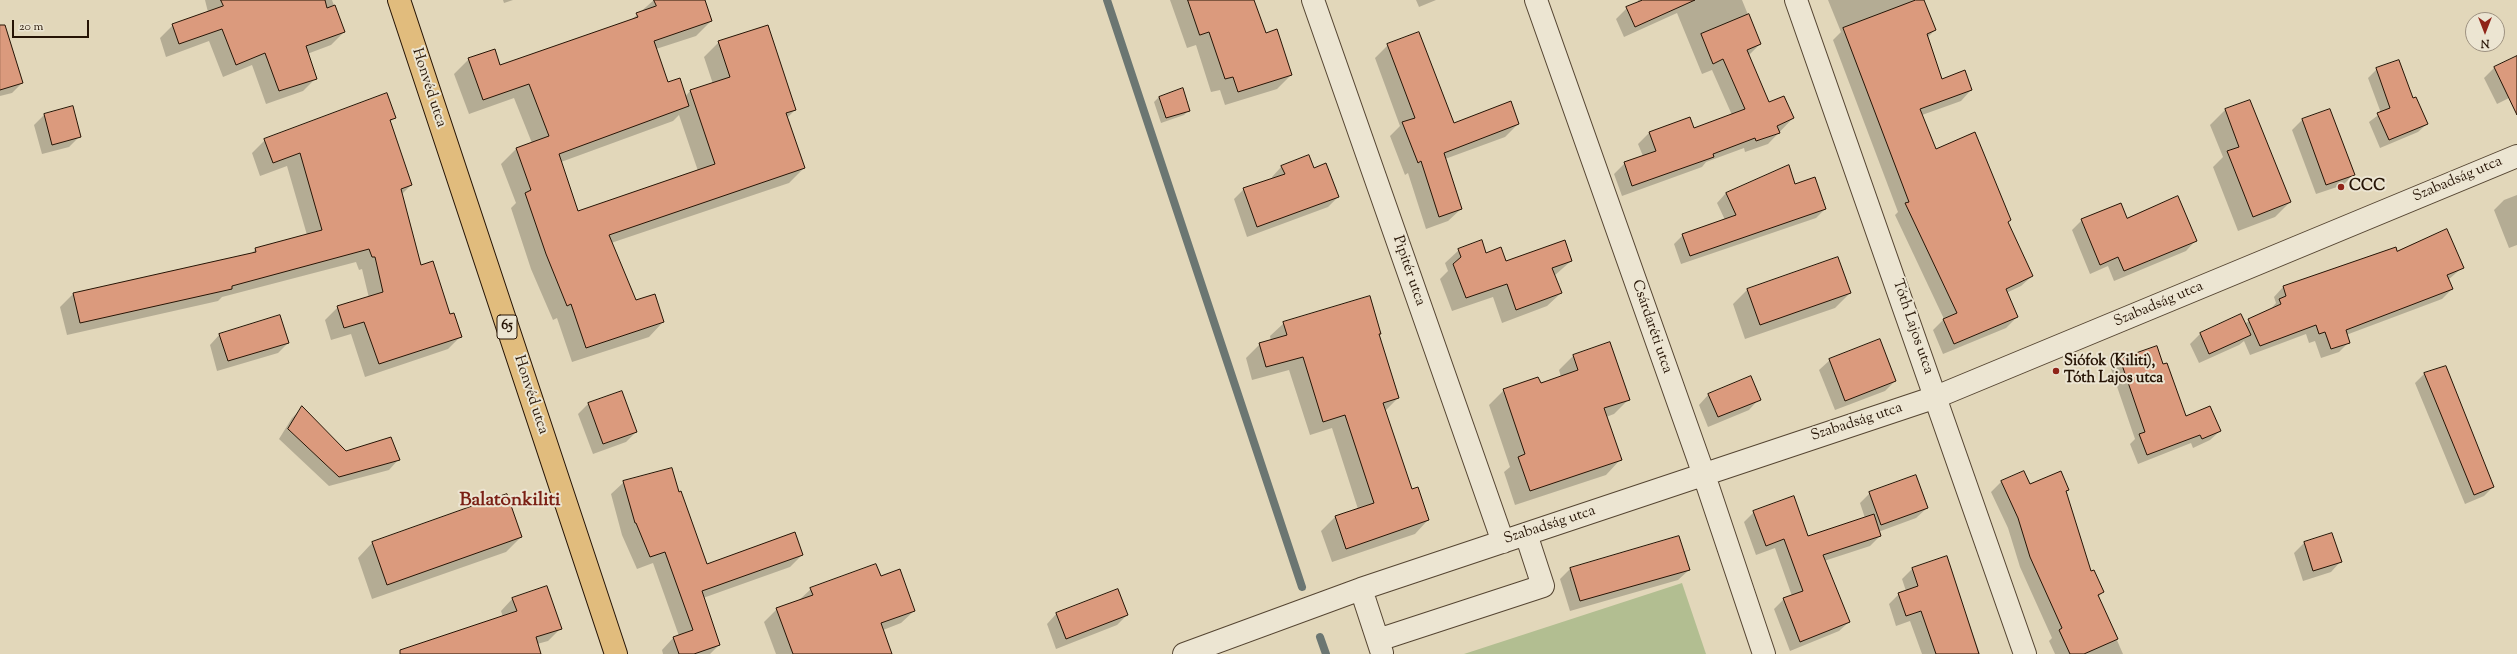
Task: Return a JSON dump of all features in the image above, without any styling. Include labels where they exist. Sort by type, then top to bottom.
[{"type":"main road","name":"Honvéd utca","points":[[399,0],[616,654]]},
{"type":"street","name":"Pipitér utca","points":[[1313,0],[1503,542]]},
{"type":"street","name":"Csárdaréti utca","points":[[1536,0],[1704,475],[1764,654]]},
{"type":"street","name":"Tóth Lajos utca","points":[[1796,0],[2026,654]]},
{"type":"street","name":"Szabadság utca","points":[[1184,654],[1361,590],[1936,397],[2517,156]]},
{"type":"street","points":[[1361,590],[1380,647],[1543,586],[1526,534]]},
{"type":"green space","points":[[1682,583],[1706,654],[1464,654]]},
{"type":"building","points":[[221,0],[325,0],[327,8],[335,5],[345,32],[306,46],[317,79],[279,91],[265,53],[236,65],[222,29],[179,44],[172,24],[223,6]]},
{"type":"building","points":[[654,0],[705,0],[712,21],[654,41],[668,82],[680,78],[689,106],[559,154],[578,211],[715,164],[690,90],[730,77],[718,41],[768,25],[796,110],[786,113],[805,168],[609,235],[636,300],[655,294],[664,322],[586,348],[571,304],[567,306],[546,254],[525,193],[531,190],[516,148],[549,136],[529,84],[483,100],[468,58],[495,49],[500,65],[638,17],[636,13],[656,6]]},
{"type":"building","points":[[1188,0],[1254,0],[1266,33],[1277,29],[1292,75],[1238,92],[1233,77],[1225,79],[1209,32],[1200,35]]},
{"type":"building","points":[[1643,0],[1695,0],[1635,27],[1626,7]]},
{"type":"building","points":[[1916,0],[1924,0],[1936,30],[1927,34],[1942,79],[1965,70],[1972,90],[1920,109],[1936,149],[1975,132],[2011,220],[2008,222],[2033,276],[2006,289],[2018,317],[1954,344],[1943,319],[1957,313],[1905,203],[1909,202],[1843,28]]},
{"type":"building","points":[[1749,14],[1761,44],[1747,50],[1769,102],[1784,96],[1794,118],[1777,126],[1780,133],[1756,141],[1755,138],[1713,154],[1714,157],[1632,186],[1624,162],[1656,151],[1649,132],[1690,117],[1694,128],[1745,109],[1723,59],[1713,64],[1701,34]]},
{"type":"building","points":[[0,25],[5,25],[23,83],[0,90]]},
{"type":"building","points":[[1419,32],[1454,123],[1511,101],[1519,124],[1444,153],[1462,209],[1439,217],[1421,161],[1418,163],[1402,122],[1415,118],[1387,44]]},
{"type":"building","points":[[2517,56],[2517,115],[2494,67]]},
{"type":"building","points":[[2399,60],[2413,98],[2416,97],[2428,124],[2389,140],[2377,113],[2390,108],[2376,68]]},
{"type":"building","points":[[1183,88],[1190,111],[1166,118],[1159,97]]},
{"type":"building","points":[[387,93],[396,118],[390,120],[412,185],[401,189],[421,265],[433,261],[450,314],[454,313],[462,337],[379,364],[364,322],[344,328],[337,306],[383,292],[375,257],[372,257],[369,249],[232,286],[232,289],[80,323],[73,293],[256,252],[255,248],[322,230],[300,153],[273,163],[264,139]]},
{"type":"building","points":[[2250,100],[2291,202],[2253,217],[2227,151],[2239,147],[2225,109]]},
{"type":"building","points":[[73,106],[81,137],[52,145],[44,114]]},
{"type":"building","points":[[2330,109],[2355,175],[2326,185],[2302,119]]},
{"type":"building","points":[[1309,155],[1314,168],[1326,163],[1339,197],[1257,227],[1243,188],[1285,174],[1281,166]]},
{"type":"building","points":[[1789,165],[1795,184],[1815,177],[1826,209],[1690,256],[1682,234],[1736,215],[1726,193]]},
{"type":"building","points":[[2178,196],[2197,241],[2124,271],[2118,257],[2100,265],[2081,219],[2121,203],[2127,218]]},
{"type":"building","points":[[2447,229],[2464,268],[2447,275],[2453,289],[2346,330],[2350,343],[2331,349],[2325,332],[2319,334],[2316,325],[2260,346],[2248,319],[2281,304],[2279,299],[2286,296],[2283,286],[2396,247],[2397,251]]},
{"type":"building","points":[[1482,240],[1486,253],[1501,247],[1506,261],[1565,240],[1572,261],[1552,268],[1562,293],[1516,310],[1507,284],[1466,298],[1453,264],[1461,257],[1458,249]]},
{"type":"building","points":[[1838,257],[1851,293],[1760,325],[1747,289]]},
{"type":"building","points":[[1370,296],[1381,334],[1379,334],[1399,398],[1383,403],[1412,489],[1418,487],[1429,520],[1346,549],[1335,516],[1374,503],[1345,415],[1323,422],[1303,357],[1266,367],[1259,343],[1287,335],[1283,322]]},
{"type":"building","points":[[2241,314],[2251,335],[2209,354],[2200,333]]},
{"type":"building","points":[[280,315],[289,343],[228,361],[219,334]]},
{"type":"building","points":[[1880,339],[1896,381],[1845,401],[1829,359]]},
{"type":"building","points":[[1610,342],[1630,400],[1604,408],[1622,460],[1530,491],[1518,457],[1525,454],[1503,389],[1538,377],[1541,383],[1578,370],[1573,355]]},
{"type":"building","points":[[2157,346],[2163,364],[2167,363],[2186,416],[2210,406],[2221,431],[2202,439],[2200,435],[2147,455],[2139,434],[2145,432],[2120,359]]},
{"type":"building","points":[[2446,366],[2494,487],[2474,495],[2424,373]]},
{"type":"building","points":[[1751,376],[1761,400],[1718,417],[1708,394]]},
{"type":"building","points":[[622,391],[637,432],[603,444],[588,403]]},
{"type":"building","points":[[302,406],[346,451],[391,437],[400,460],[339,477],[288,429]]},
{"type":"building","points":[[672,468],[679,492],[681,491],[707,564],[795,532],[803,555],[702,591],[720,645],[694,654],[679,654],[673,637],[693,630],[665,552],[650,557],[635,523],[623,481]]},
{"type":"building","points":[[2024,471],[2030,484],[2061,471],[2069,490],[2066,491],[2091,571],[2094,570],[2104,592],[2098,595],[2118,639],[2084,654],[2070,654],[2059,630],[2062,628],[2030,557],[2018,518],[2001,481]]},
{"type":"building","points":[[1916,475],[1928,508],[1881,525],[1869,492]]},
{"type":"building","points":[[507,494],[522,537],[387,585],[372,542]]},
{"type":"building","points":[[1794,496],[1808,536],[1874,514],[1881,536],[1823,555],[1850,622],[1800,642],[1783,598],[1803,591],[1784,539],[1766,546],[1753,511]]},
{"type":"building","points":[[2332,533],[2342,562],[2313,571],[2304,542]]},
{"type":"building","points":[[1679,536],[1690,570],[1580,601],[1570,568]]},
{"type":"building","points":[[1947,556],[1979,654],[1936,654],[1921,611],[1906,616],[1898,593],[1918,586],[1912,568]]},
{"type":"building","points":[[876,564],[881,576],[900,569],[915,611],[881,623],[892,654],[793,654],[776,608],[813,595],[810,588]]},
{"type":"building","points":[[547,586],[562,629],[536,637],[541,654],[400,654],[400,650],[517,611],[512,598]]},
{"type":"building","points":[[1118,589],[1128,615],[1066,639],[1056,613]]},
{"type":"waterway","points":[[1107,0],[1302,587]]},
{"type":"waterway","points":[[1320,637],[1326,654]]},
{"type":"place","name":"CCC","points":[[2341,187]]},
{"type":"place","name":"Siófok (Kiliti), Tóth Lajos utca","points":[[2056,371]]},
{"type":"district","name":"Balatonkiliti","points":[[510,502]]}]
